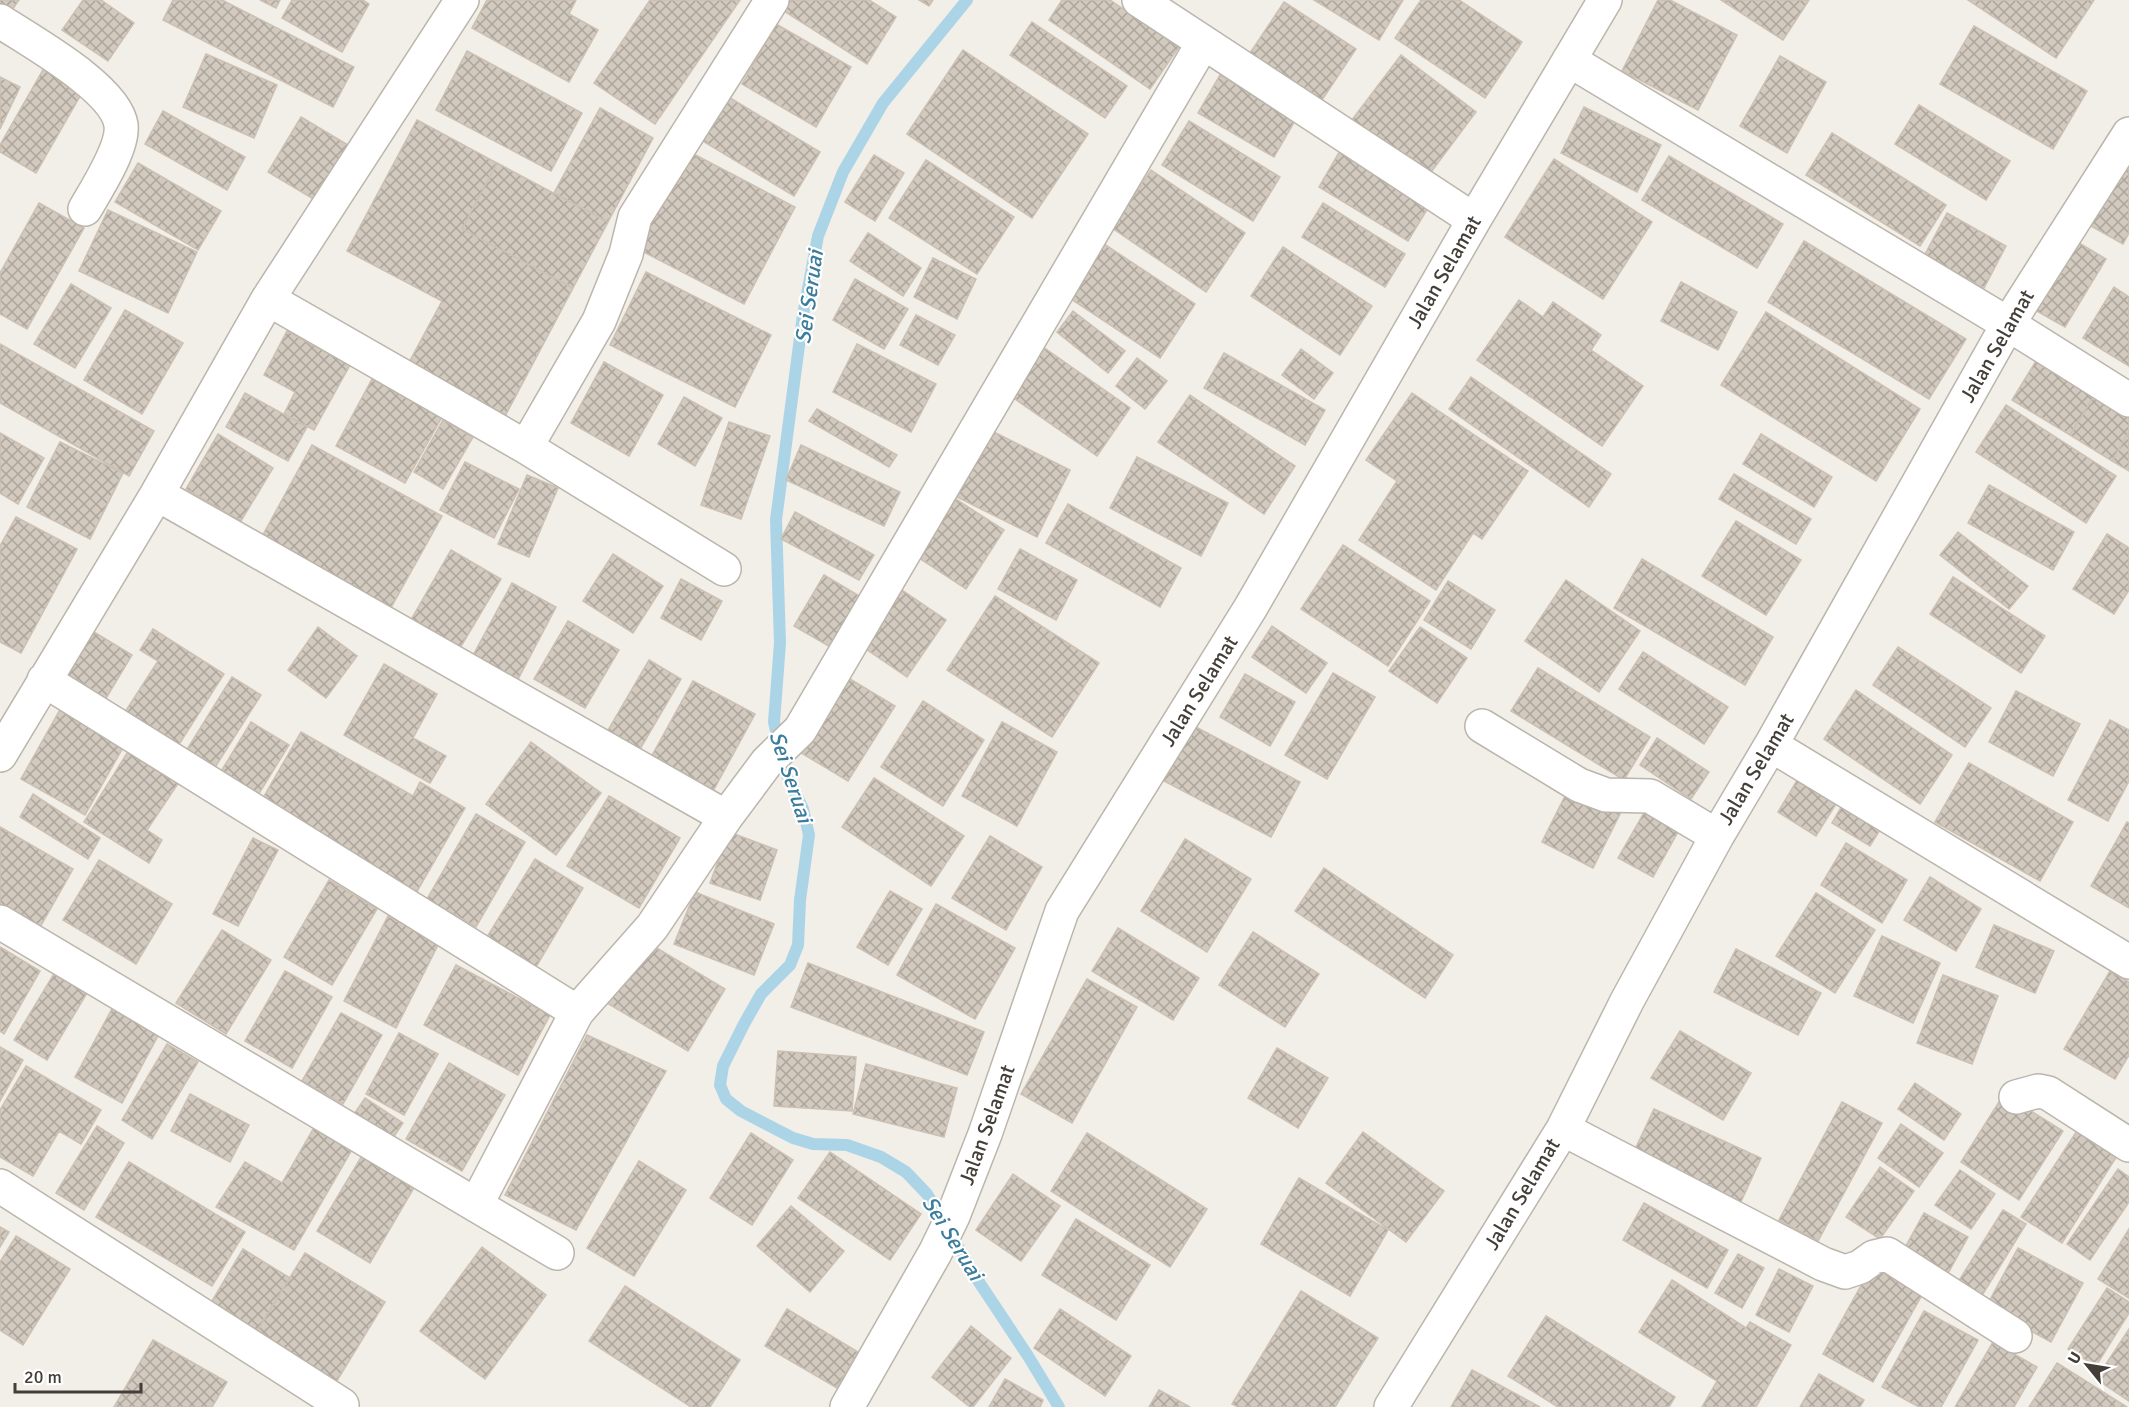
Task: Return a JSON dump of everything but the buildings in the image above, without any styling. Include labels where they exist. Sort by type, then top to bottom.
[{"type":"street","points":[[0,755],[157,494],[268,300],[462,0]]},
{"type":"street","points":[[526,447],[599,321],[626,254],[635,217],[772,0]]},
{"type":"street","points":[[1139,0],[1474,220]]},
{"type":"street","name":"Jalan Selamat","points":[[847,1407],[935,1253],[953,1216],[985,1134],[1062,911],[1251,607],[1474,220],[1605,0]]},
{"type":"street","points":[[0,21],[82,75],[110,102],[121,125],[116,154],[85,209]]},
{"type":"street","points":[[476,1205],[577,1012],[652,927],[726,817],[767,762],[800,730],[1203,43]]},
{"type":"street","points":[[1569,60],[2008,324],[2129,400]]},
{"type":"street","name":"Jalan Selamat","points":[[1391,1407],[1563,1129],[1627,1001],[1716,836],[1771,745],[2008,324],[2129,134]]},
{"type":"street","points":[[268,300],[526,447],[724,569]]},
{"type":"street","points":[[157,494],[726,817]]},
{"type":"street","points":[[44,680],[577,1012]]},
{"type":"street","points":[[1482,726],[1579,785],[1606,795],[1650,796],[1716,836]]},
{"type":"street","points":[[1771,745],[2129,962]]},
{"type":"street","points":[[0,922],[557,1253]]},
{"type":"street","points":[[2016,1098],[2038,1091],[2048,1093],[2129,1145]]},
{"type":"street","points":[[1563,1129],[1823,1264],[1845,1272],[1860,1267],[1874,1257],[1887,1254],[2015,1336]]},
{"type":"street","points":[[0,1186],[342,1405]]},
{"type":"waterway","name":"Sei Seruai","points":[[967,0],[883,103],[843,172],[818,236],[803,315],[776,520],[780,643],[774,722],[785,771],[803,809],[809,835],[800,900],[798,945],[790,965],[761,994],[744,1024],[723,1066],[720,1085],[726,1099],[741,1111],[793,1138],[813,1144],[847,1145],[881,1157],[906,1172],[927,1194],[977,1279],[1059,1407]]}]
